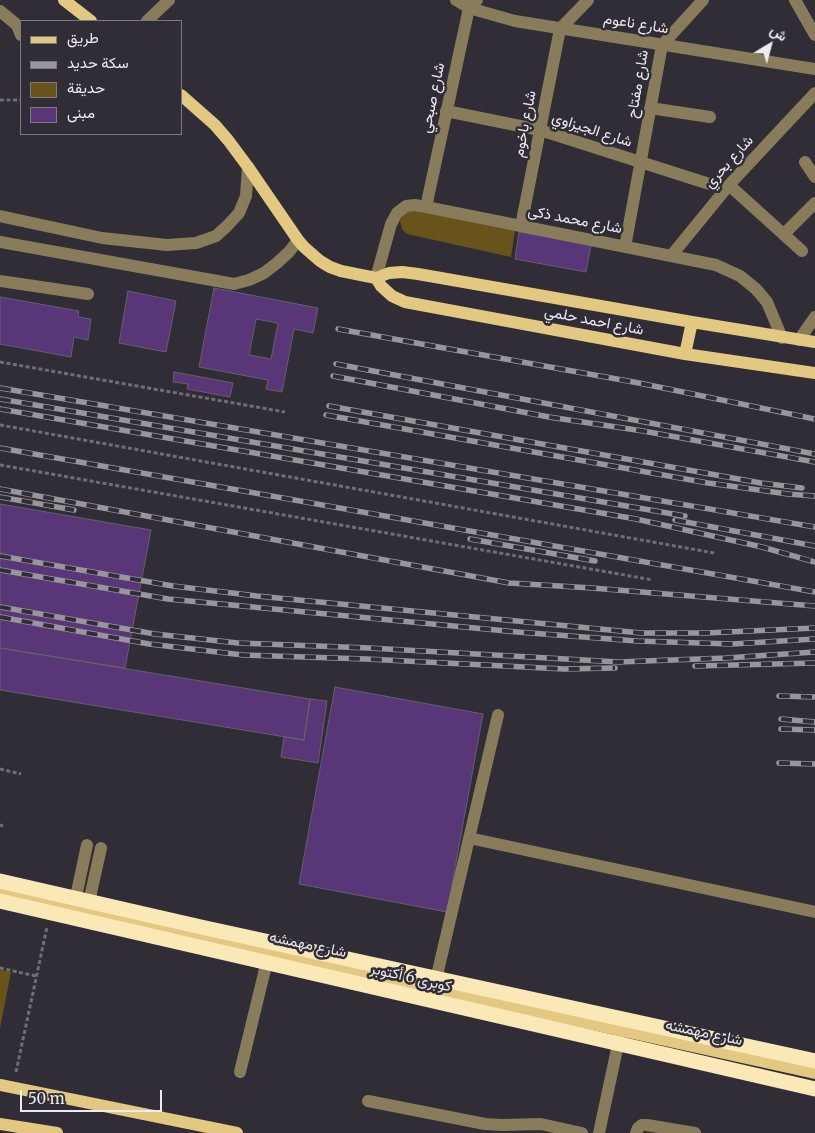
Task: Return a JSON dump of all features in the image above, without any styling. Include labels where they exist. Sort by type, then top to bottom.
[{"type":"highway","name":"كوبرى 6 أكتوبر","points":[[0,881],[201,927],[815,1061]]},
{"type":"highway","name":"كوبرى 6 أكتوبر","points":[[0,901],[815,1089]]},
{"type":"main road","points":[[64,0],[90,20]]},
{"type":"main road","name":"شارع احمد حلمي","points":[[182,96],[215,125],[248,167],[298,240],[316,258],[330,267],[376,278],[389,273],[418,274],[782,338],[815,342]]},
{"type":"main road","name":"شارع احمد حلمي","points":[[376,278],[381,286],[392,296],[404,302],[685,354],[815,373]]},
{"type":"main road","points":[[685,354],[692,322]]},
{"type":"main road","name":"شارع مهمشه","points":[[0,893],[52,902],[269,953],[815,1074]]},
{"type":"main road","points":[[6,1086],[237,1133]]},
{"type":"main road","points":[[0,1124],[57,1133]]},
{"type":"street","points":[[148,20],[169,0]]},
{"type":"street","name":"شارع ناعوم","points":[[456,0],[473,4],[515,21],[815,68]]},
{"type":"street","points":[[560,29],[588,0]]},
{"type":"street","points":[[662,44],[703,0]]},
{"type":"street","points":[[795,0],[814,31]]},
{"type":"street","name":"شارع صبحي","points":[[426,207],[446,111],[473,4]]},
{"type":"street","points":[[0,11],[17,25],[20,32]]},
{"type":"street","name":"شارع باخوم","points":[[521,226],[560,29]]},
{"type":"street","name":"شارع مفتاح","points":[[625,247],[662,44]]},
{"type":"street","name":"شارع بحري","points":[[670,256],[727,187],[815,93]]},
{"type":"street","points":[[650,108],[710,117]]},
{"type":"street","name":"شارع الجيزاوي","points":[[446,111],[540,130],[727,187],[802,251]]},
{"type":"street","points":[[805,162],[815,177]]},
{"type":"street","points":[[0,216],[102,238],[167,245],[196,243],[216,236],[238,213],[246,196],[248,167]]},
{"type":"street","points":[[784,234],[815,203]]},
{"type":"street","name":"شارع محمد ذكى","points":[[376,278],[391,224],[397,213],[406,206],[415,205],[716,265],[740,276],[756,289],[767,302],[782,338]]},
{"type":"street","points":[[0,242],[234,284],[264,273],[289,252],[298,240]]},
{"type":"street","points":[[0,281],[88,294]]},
{"type":"street","points":[[799,340],[815,317]]},
{"type":"street","points":[[434,989],[498,715]]},
{"type":"street","points":[[469,838],[815,912]]},
{"type":"street","points":[[73,908],[88,845]]},
{"type":"street","points":[[87,910],[100,848]]},
{"type":"street","points":[[240,1072],[269,953]]},
{"type":"street","points":[[599,1133],[621,1031]]},
{"type":"street","points":[[368,1101],[485,1124],[541,1124],[582,1133]]},
{"type":"street","points":[[636,1133],[642,1125],[695,1133]]},
{"type":"path","points":[[0,100],[20,100]]},
{"type":"path","points":[[0,362],[284,412]]},
{"type":"path","points":[[0,425],[714,553]]},
{"type":"path","points":[[0,465],[653,580]]},
{"type":"path","points":[[0,769],[20,774]]},
{"type":"path","points":[[6,1086],[36,976],[52,902]]},
{"type":"path","points":[[0,968],[36,976]]},
{"type":"green space","points":[[412,210],[515,231],[511,257],[407,234],[402,229],[400,221],[404,213]]},
{"type":"green space","points":[[0,970],[11,972],[0,1028]]},
{"type":"building","points":[[519,232],[591,245],[586,272],[515,259]]},
{"type":"building","points":[[214,288],[318,308],[313,333],[294,329],[282,392],[266,389],[268,380],[199,367]],"holes":[[[256,319],[278,323],[271,359],[249,355]]]},
{"type":"building","points":[[128,291],[176,301],[166,352],[119,343]]},
{"type":"building","points":[[0,297],[79,311],[78,317],[91,319],[88,340],[74,337],[71,357],[0,344]]},
{"type":"building","points":[[174,372],[233,383],[230,397],[187,389],[188,384],[173,382]]},
{"type":"building","points":[[0,504],[151,530],[125,668],[0,648]]},
{"type":"building","points":[[0,648],[310,699],[304,740],[0,690]]},
{"type":"building","points":[[335,687],[483,714],[447,912],[299,884]]},
{"type":"building","points":[[310,699],[327,701],[318,763],[281,757],[284,737],[304,740]]},
{"type":"railway","points":[[338,329],[639,383],[815,419]]},
{"type":"railway","points":[[336,364],[815,454]]},
{"type":"railway","points":[[333,376],[549,417],[643,431],[815,462]]},
{"type":"railway","points":[[0,388],[815,527]]},
{"type":"railway","points":[[0,399],[685,516]]},
{"type":"railway","points":[[329,406],[761,483],[802,488]]},
{"type":"railway","points":[[0,409],[636,519],[762,547],[815,562]]},
{"type":"railway","points":[[326,415],[708,483],[815,496]]},
{"type":"railway","points":[[0,448],[815,592]]},
{"type":"railway","points":[[0,489],[509,583],[815,606]]},
{"type":"railway","points":[[0,497],[74,510]]},
{"type":"railway","points":[[675,520],[815,546]]},
{"type":"railway","points":[[470,539],[595,561]]},
{"type":"railway","points":[[0,556],[173,586],[257,596],[641,633],[706,633],[815,628]]},
{"type":"railway","points":[[0,570],[168,599],[517,632],[637,641],[732,644],[815,639]]},
{"type":"railway","points":[[0,607],[155,634],[238,643],[369,648],[619,662],[815,652]]},
{"type":"railway","points":[[0,617],[149,644],[243,655],[564,669],[615,668]]},
{"type":"railway","points":[[695,666],[815,663]]},
{"type":"railway","points":[[779,696],[815,697]]},
{"type":"railway","points":[[781,719],[815,722]]},
{"type":"railway","points":[[781,729],[815,730]]},
{"type":"railway","points":[[779,763],[815,764]]}]
